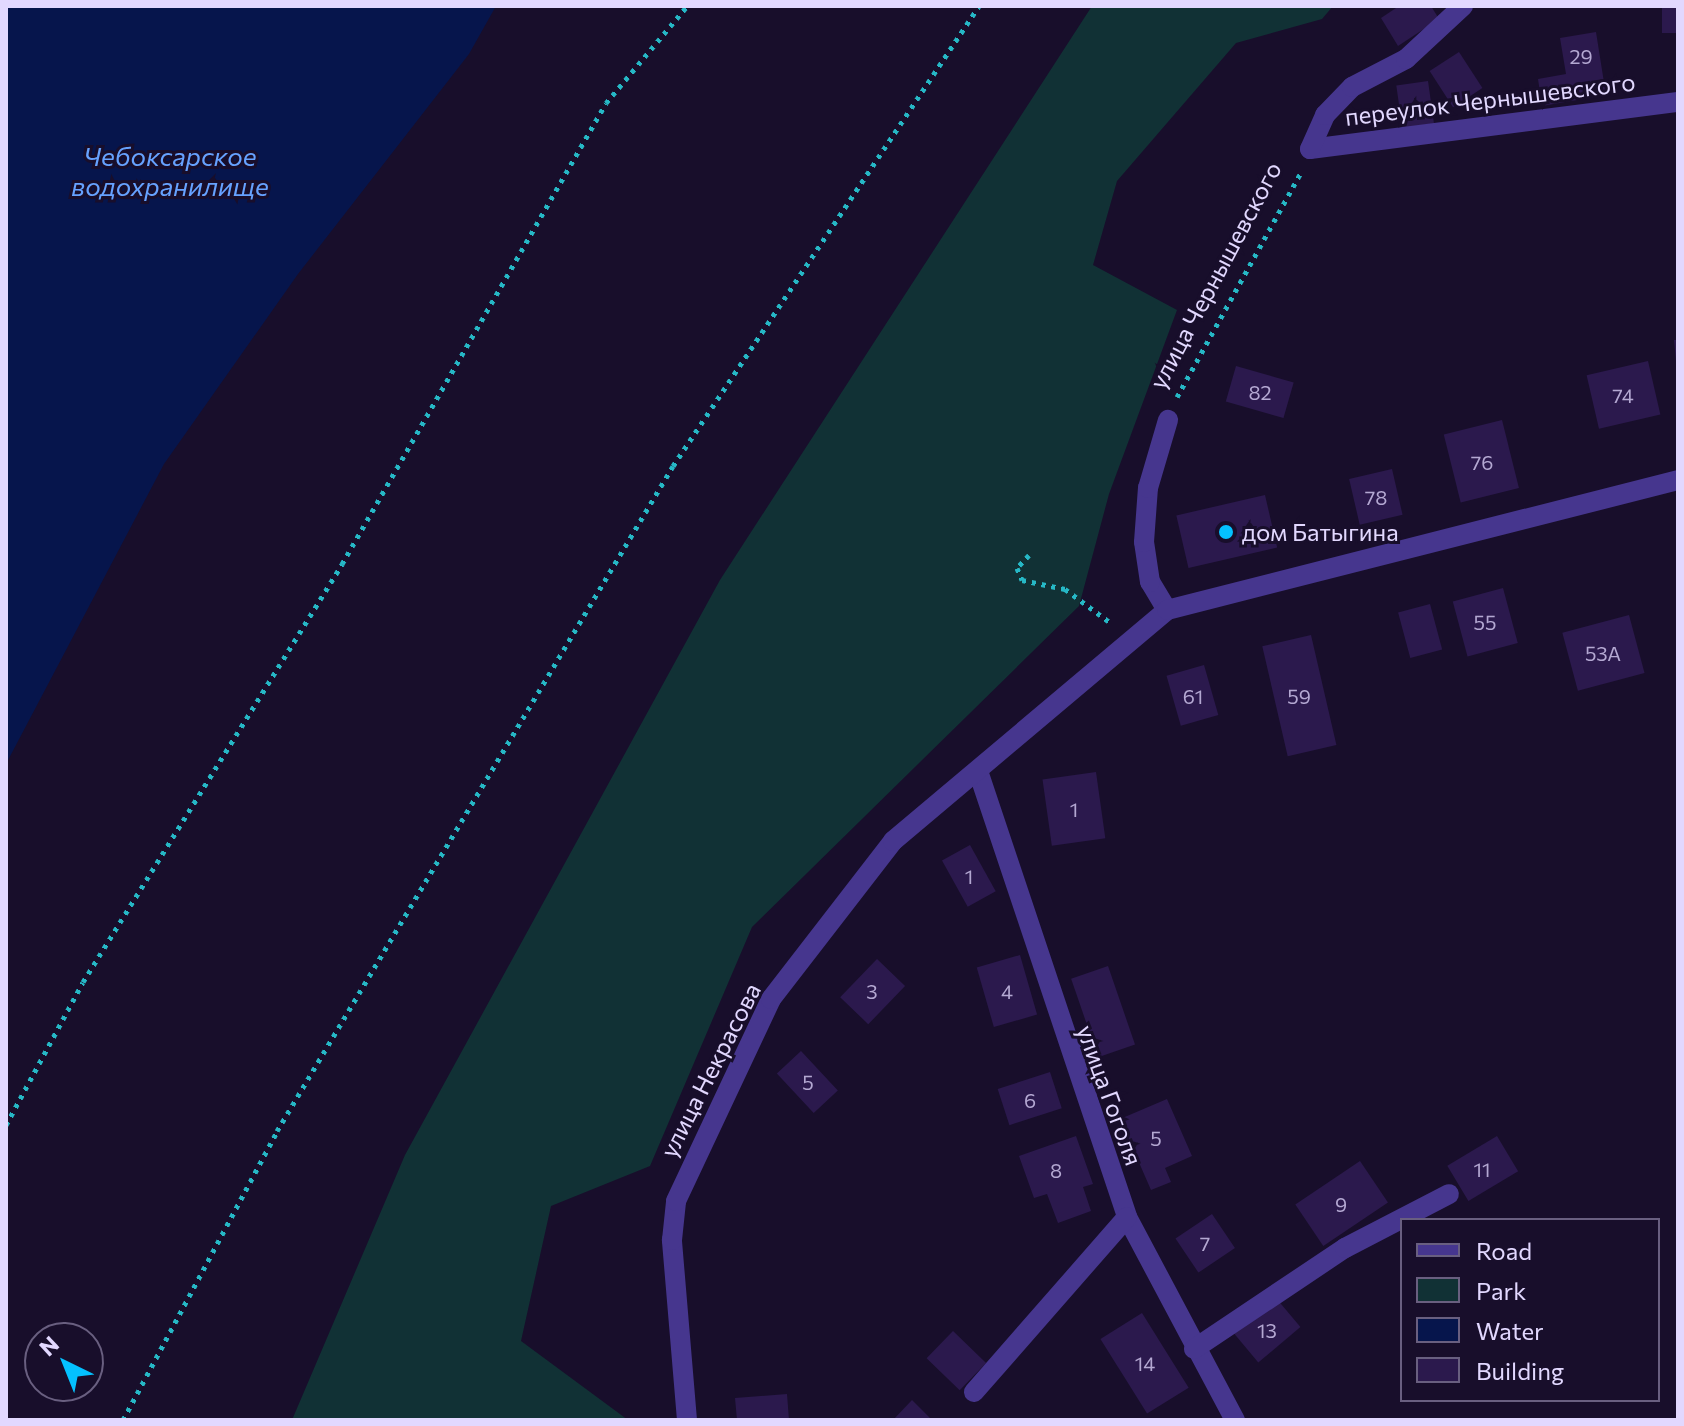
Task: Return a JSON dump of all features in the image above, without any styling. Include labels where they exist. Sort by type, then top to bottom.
[{"type":"street","points":[[1310,149],[1325,115],[1352,87],[1406,59],[1463,6]]},
{"type":"street","name":"переулок Чернышевского","points":[[1310,149],[1678,102]]},
{"type":"street","name":"улица Чернышевского","points":[[1167,610],[1150,582],[1144,542],[1148,488],[1168,420]]},
{"type":"street","points":[[978,771],[1167,610],[1678,480]]},
{"type":"street","name":"улица Гоголя","points":[[978,771],[1127,1217],[1194,1349],[1235,1420]]},
{"type":"street","name":"улица Некрасова","points":[[687,1420],[672,1240],[691,1163],[771,999],[893,841],[978,771]]},
{"type":"street","points":[[1403,1218],[1449,1194]]},
{"type":"street","points":[[974,1392],[1127,1217]]},
{"type":"street","points":[[1194,1349],[1332,1255],[1400,1220]]},
{"type":"path","points":[[6,1125],[83,982],[342,564],[606,103],[687,6]]},
{"type":"path","points":[[123,1420],[277,1131],[673,466],[979,6]]},
{"type":"path","name":"улица Чернышевского","points":[[1168,420],[1310,149]]},
{"type":"path","points":[[1029,555],[1017,568],[1022,580],[1065,589],[1110,622]]},
{"type":"green space","points":[[1092,6],[1333,6],[1322,19],[1236,43],[1117,181],[1093,265],[1177,310],[1109,494],[1079,606],[752,927],[650,1166],[551,1206],[521,1341],[628,1420],[292,1420],[405,1155],[720,580]]},
{"type":"water","name":"Чебоксарское водохранилище","points":[[6,6],[496,6],[469,54],[298,274],[164,464],[6,764]]},
{"type":"building","points":[[1399,6],[1431,6],[1439,19],[1398,46],[1381,18]]},
{"type":"building","points":[[1662,6],[1678,6],[1678,33],[1662,33]]},
{"type":"building","points":[[1596,32],[1606,95],[1542,106],[1538,79],[1566,74],[1560,38]]},
{"type":"building","points":[[1459,52],[1482,88],[1453,107],[1430,71]]},
{"type":"building","points":[[1428,81],[1434,124],[1402,128],[1396,85]]},
{"type":"building","points":[[1674,340],[1678,340],[1678,361],[1676,361]]},
{"type":"building","points":[[1648,361],[1660,415],[1599,429],[1587,375]]},
{"type":"building","points":[[1236,366],[1294,383],[1283,418],[1226,402]]},
{"type":"building","points":[[1502,420],[1519,488],[1461,502],[1444,435]]},
{"type":"building","points":[[1392,469],[1403,515],[1360,525],[1349,479]]},
{"type":"building","name":"дом Батыгина","points":[[1265,495],[1277,548],[1188,568],[1176,515]]},
{"type":"building","points":[[1503,588],[1518,643],[1468,657],[1453,601]]},
{"type":"building","points":[[1430,604],[1442,649],[1410,658],[1398,613]]},
{"type":"building","points":[[1629,615],[1645,673],[1578,691],[1562,633]]},
{"type":"building","points":[[1311,635],[1336,745],[1288,756],[1262,646]]},
{"type":"building","points":[[1204,665],[1218,715],[1181,726],[1167,676]]},
{"type":"building","points":[[1096,772],[1105,838],[1052,846],[1043,780]]},
{"type":"building","points":[[970,845],[996,891],[968,907],[942,861]]},
{"type":"building","points":[[1020,955],[1037,1015],[994,1027],[977,967]]},
{"type":"building","points":[[877,959],[905,986],[868,1024],[840,997]]},
{"type":"building","points":[[1108,966],[1135,1044],[1098,1057],[1071,979]]},
{"type":"building","points":[[801,1051],[838,1090],[814,1113],[777,1074]]},
{"type":"building","points":[[1050,1072],[1062,1108],[1009,1125],[998,1089]]},
{"type":"building","points":[[1167,1099],[1192,1156],[1165,1168],[1171,1182],[1151,1190],[1120,1119]]},
{"type":"building","points":[[1076,1136],[1093,1184],[1083,1187],[1091,1211],[1058,1223],[1047,1194],[1034,1198],[1019,1156]]},
{"type":"building","points":[[1497,1136],[1518,1171],[1468,1201],[1447,1166]]},
{"type":"building","points":[[1360,1161],[1388,1202],[1323,1246],[1295,1205]]},
{"type":"building","points":[[1212,1214],[1235,1248],[1198,1273],[1176,1239]]},
{"type":"building","points":[[1276,1298],[1300,1327],[1258,1362],[1234,1333]]},
{"type":"building","points":[[1142,1313],[1189,1388],[1147,1414],[1100,1339]]},
{"type":"building","points":[[953,1331],[986,1363],[960,1390],[927,1358]]},
{"type":"building","points":[[787,1394],[789,1420],[737,1420],[735,1398]]},
{"type":"building","points":[[912,1400],[932,1420],[893,1420]]},
{"type":"place","name":"дом Батыгина","points":[[1226,532]]}]
